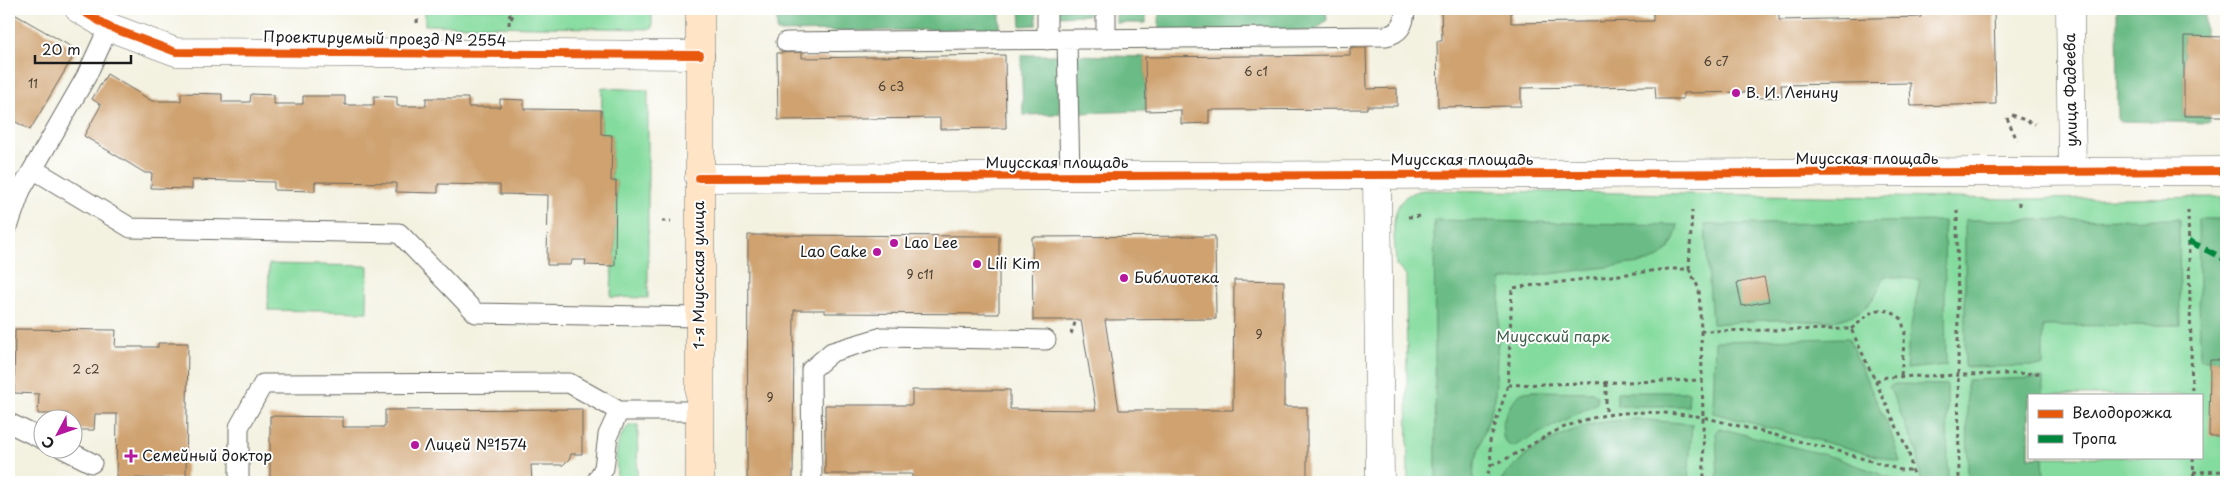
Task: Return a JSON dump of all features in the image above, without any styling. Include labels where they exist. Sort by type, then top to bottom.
[{"type":"street","name":"Проектируемый проезд № 2554","points":[[79,9],[110,27],[176,52],[700,55]]},
{"type":"street","name":"1-я Миусская улица","points":[[700,9],[700,482]]},
{"type":"street","name":"улица Фадеева","points":[[2070,9],[2072,171]]},
{"type":"street","name":"Миусская площадь","points":[[699,178],[2226,170]]},
{"type":"street","name":"Миусская площадь","points":[[1377,174],[1380,482]]},
{"type":"lane","points":[[1047,9],[1047,40]]},
{"type":"lane","points":[[1106,9],[1106,39]]},
{"type":"lane","points":[[786,42],[1386,36],[1399,31],[1403,24],[1405,9]]},
{"type":"lane","points":[[9,224],[15,186],[33,170],[86,77],[110,27]]},
{"type":"lane","points":[[1067,40],[1070,176]]},
{"type":"lane","points":[[33,170],[131,228],[399,233],[476,313],[699,317]]},
{"type":"lane","points":[[812,482],[811,370],[832,352],[882,337],[1046,340]]},
{"type":"lane","points":[[238,482],[239,427],[263,384],[569,383],[619,411],[700,411]]},
{"type":"lane","points":[[596,482],[604,468],[608,435],[619,411]]},
{"type":"lane","points":[[9,423],[32,434]]},
{"type":"lane","points":[[82,458],[92,463]]},
{"type":"path","points":[[417,29],[418,9]]},
{"type":"path","points":[[509,31],[510,9]]},
{"type":"path","points":[[510,22],[516,9]]},
{"type":"path","points":[[2012,115],[2035,124]]},
{"type":"path","points":[[2007,118],[2017,140]]},
{"type":"path","points":[[1957,210],[1959,482]]},
{"type":"path","points":[[2188,210],[2192,394]]},
{"type":"path","points":[[1692,211],[1689,269],[1699,289],[1704,482]]},
{"type":"path","points":[[1486,482],[1492,465],[1490,441],[1508,386],[1512,288],[1668,269],[1689,269]]},
{"type":"path","points":[[1701,331],[1851,329],[1869,313],[1878,308],[1889,310],[1901,318],[1905,332],[1901,376]]},
{"type":"path","points":[[1851,329],[1909,453],[1914,482]]},
{"type":"path","points":[[1876,381],[1886,377],[1901,376],[2043,373]]},
{"type":"path","points":[[1508,386],[1702,380]]},
{"type":"path","points":[[1606,383],[1606,414]]},
{"type":"path","points":[[1492,465],[1584,419],[1606,414],[1672,413],[1703,417],[1834,450],[1901,470],[1913,470]]},
{"type":"path","points":[[2193,458],[2194,482]]},
{"type":"path","points":[[2193,472],[2226,471]]},
{"type":"green space","points":[[425,9],[652,9],[652,29],[425,25]]},
{"type":"green space","points":[[777,9],[1000,9],[1000,29],[777,32]]},
{"type":"green space","points":[[1020,9],[1036,9],[1037,25],[1021,26]]},
{"type":"green space","points":[[1055,9],[1095,9],[1095,15],[1055,16]]},
{"type":"green space","points":[[1116,9],[1146,9],[1146,23],[1116,23]]},
{"type":"green space","points":[[1159,9],[1326,9],[1327,20],[1315,31],[1159,31]]},
{"type":"green space","points":[[2117,9],[2205,9],[2205,37],[2184,37],[2184,116],[2209,116],[2210,123],[2118,121]]},
{"type":"green space","points":[[1021,55],[1058,55],[1060,114],[1023,115]]},
{"type":"green space","points":[[1077,55],[1145,57],[1146,111],[1078,113]]},
{"type":"green space","points":[[602,88],[648,90],[648,298],[611,297],[612,266],[615,266],[616,181],[611,181],[612,135],[601,134]]},
{"type":"green space","name":"Миусский парк","points":[[1423,190],[2019,199],[2226,197],[2226,482],[1408,482],[1406,276],[1396,265],[1394,230],[1397,209],[1402,200],[1411,194]]},
{"type":"green space","points":[[2179,219],[2180,325],[2043,326],[2043,366],[1965,367],[1965,220]]},
{"type":"green space","points":[[2198,219],[2226,219],[2226,360],[2200,360]]},
{"type":"green space","points":[[1434,220],[1678,225],[1669,249],[1655,260],[1501,280],[1495,398],[1474,465],[1473,482],[1436,482]]},
{"type":"green space","points":[[1944,221],[1946,365],[1906,369],[1909,336],[1920,280],[1884,276],[1877,292],[1862,310],[1838,320],[1766,320],[1712,324],[1705,225]]},
{"type":"green space","points":[[269,264],[368,266],[367,312],[268,310]]},
{"type":"green space","points":[[1848,338],[1891,433],[1900,462],[1713,413],[1715,341]]},
{"type":"green space","points":[[2043,378],[2043,394],[2028,394],[2028,458],[2043,458],[2044,482],[1968,482],[1967,380]]},
{"type":"green space","points":[[1895,384],[1947,385],[1948,482],[1921,482],[1918,454],[1889,387]]},
{"type":"green space","points":[[1534,391],[1593,392],[1597,396],[1597,403],[1513,447],[1506,443],[1503,437],[1502,429],[1507,411],[1522,393]]},
{"type":"green space","points":[[1617,392],[1689,392],[1688,406],[1617,406]]},
{"type":"green space","points":[[1636,419],[1692,424],[1688,482],[1500,482],[1527,455],[1562,435],[1592,424]]},
{"type":"green space","points":[[630,425],[638,425],[637,482],[617,482],[616,459],[618,444],[620,437]]},
{"type":"green space","points":[[1719,428],[1833,457],[1903,482],[1718,482],[1716,431]]},
{"type":"building","points":[[1326,9],[1374,9],[1374,10],[1326,12]]},
{"type":"building","points":[[1441,9],[1511,9],[1511,23],[1653,21],[1653,9],[1779,9],[1779,20],[1921,17],[1921,9],[1994,9],[1996,104],[1911,106],[1910,83],[1781,85],[1782,97],[1753,98],[1754,92],[1683,93],[1683,99],[1656,99],[1655,86],[1521,88],[1521,106],[1438,107],[1437,41],[1442,41]]},
{"type":"building","points":[[9,11],[77,50],[30,130],[9,118]]},
{"type":"building","points":[[2184,36],[2226,37],[2226,116],[2184,116]]},
{"type":"building","points":[[1350,48],[1366,48],[1367,89],[1397,88],[1397,106],[1367,106],[1367,109],[1209,110],[1209,123],[1181,124],[1181,110],[1146,111],[1145,57],[1350,55]]},
{"type":"building","points":[[802,52],[802,58],[1005,55],[1006,128],[940,129],[940,118],[778,120],[777,53]]},
{"type":"building","points":[[107,74],[152,101],[181,101],[181,93],[222,94],[222,102],[250,102],[251,94],[274,95],[274,104],[303,104],[303,96],[345,96],[345,105],[374,105],[374,96],[397,97],[397,106],[426,106],[426,98],[468,98],[468,107],[500,107],[500,99],[524,100],[524,109],[601,110],[601,134],[612,135],[611,181],[616,181],[615,266],[585,265],[586,260],[572,260],[571,265],[547,265],[548,195],[500,194],[500,185],[438,184],[438,193],[396,192],[396,183],[315,182],[315,191],[274,190],[274,182],[192,180],[192,189],[151,188],[152,173],[145,173],[84,136],[101,105],[92,99]]},
{"type":"building","points":[[748,235],[999,236],[999,314],[825,313],[825,310],[794,310],[793,482],[747,482]]},
{"type":"building","points":[[1215,236],[1216,319],[1105,320],[1119,410],[1233,410],[1234,280],[1284,281],[1284,407],[1307,407],[1307,480],[1290,480],[1290,482],[1198,482],[1198,479],[1009,478],[1009,482],[912,482],[912,474],[825,474],[825,405],[912,405],[912,390],[1010,390],[1010,409],[1096,410],[1081,320],[1033,320],[1032,237]]},
{"type":"building","points":[[1764,277],[1769,301],[1742,306],[1737,283]]},
{"type":"building","points":[[15,329],[116,330],[115,347],[158,347],[158,343],[188,343],[186,479],[129,478],[129,482],[116,482],[117,414],[95,414],[94,430],[82,430],[82,408],[38,408],[39,394],[14,393]]},
{"type":"building","points":[[2210,360],[2226,360],[2226,436],[2209,436]]},
{"type":"building","points":[[582,409],[582,454],[571,454],[570,458],[563,465],[531,465],[532,482],[270,482],[270,416],[343,417],[343,427],[385,427],[385,410]]},
{"type":"marked path","points":[[2189,241],[2226,260]]},
{"type":"cycle path","points":[[79,9],[109,27],[176,52],[700,55]]},
{"type":"cycle path","points":[[699,178],[2226,171]]},
{"type":"place","name":"В. И. Ленину","points":[[1736,93]]},
{"type":"place","name":"Lao Lee","points":[[894,243]]},
{"type":"place","name":"Lao Cake","points":[[877,252]]},
{"type":"place","name":"Lili Kim","points":[[977,264]]},
{"type":"place","name":"Библиотека","points":[[1124,278]]},
{"type":"place","name":"Лицей №1574","points":[[415,445]]},
{"type":"place","name":"Семейный доктор","points":[[131,456]]}]
